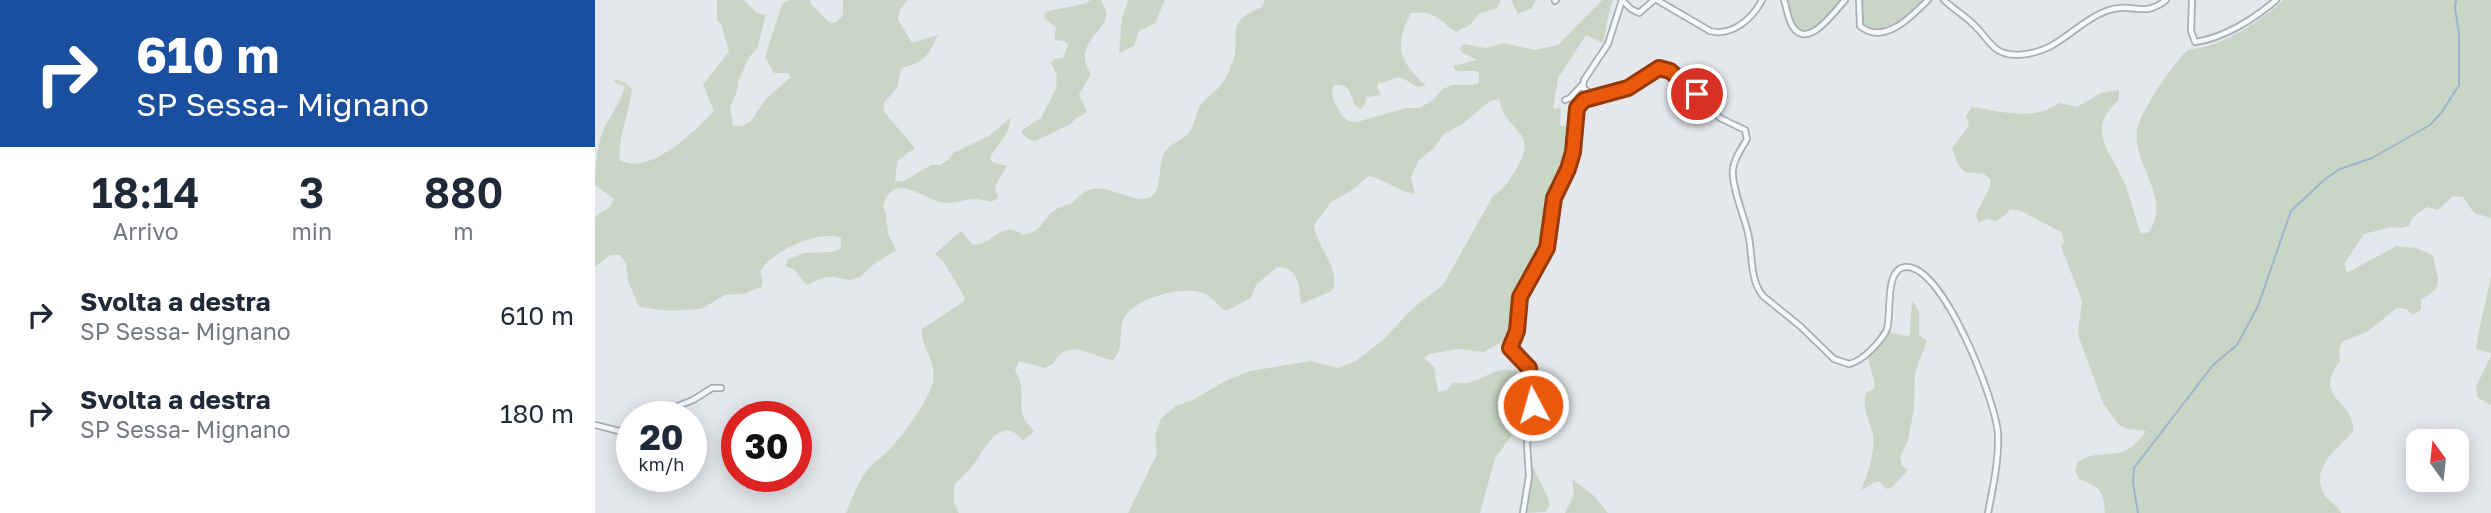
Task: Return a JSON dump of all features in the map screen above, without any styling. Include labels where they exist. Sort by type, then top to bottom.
[{"type":"street","points":[[1565,100],[1582,85],[1606,50],[1622,0],[1639,13],[1656,0],[1710,31],[1720,33],[1735,29],[1755,12],[1762,0]]},
{"type":"street","points":[[1784,0],[1793,27],[1800,34],[1806,35],[1819,28],[1845,0]]},
{"type":"street","points":[[1859,0],[1860,26],[1866,30],[1883,32],[1899,26],[1928,0]]},
{"type":"street","points":[[1944,0],[1973,23],[1996,50],[2007,55],[2024,54],[2051,46],[2092,16],[2112,9],[2124,6],[2149,10],[2155,9],[2166,0]]},
{"type":"street","points":[[2192,0],[2191,31],[2195,42],[2207,41],[2238,26],[2276,0]]},
{"type":"street","points":[[1523,513],[1529,476],[1527,444],[1533,405],[1529,368],[1510,348],[1517,331],[1518,304],[1547,248],[1554,198],[1573,152],[1577,108],[1584,100],[1596,99],[1628,88],[1654,70],[1666,69],[1697,94],[1720,118],[1745,130],[1747,139],[1739,151],[1733,170],[1748,232],[1756,286],[1763,296],[1838,362],[1849,364],[1858,361],[1881,339],[1889,318],[1891,289],[1896,272],[1903,268],[1912,268],[1927,279],[1940,294],[1965,334],[1997,426],[1996,462],[1988,513]]},
{"type":"street","points":[[1582,85],[1588,94],[1602,95]]},
{"type":"street","points":[[690,401],[712,388],[721,388]]},
{"type":"street","points":[[595,425],[616,429]]},
{"type":"green space","points":[[717,0],[744,0],[757,13],[766,15],[757,49],[750,56],[738,81],[730,108],[733,126],[742,126],[750,122],[766,99],[791,77],[788,73],[774,73],[765,57],[782,4],[789,0],[810,0],[830,23],[837,22],[843,15],[843,0],[908,0],[900,10],[898,19],[912,43],[938,35],[924,57],[901,68],[897,87],[884,102],[884,112],[915,148],[897,161],[895,182],[904,181],[931,165],[940,165],[953,153],[989,136],[1010,118],[1006,134],[990,158],[992,162],[1007,166],[995,186],[998,198],[991,202],[973,199],[948,203],[939,202],[912,190],[895,189],[883,206],[888,233],[896,250],[860,277],[851,280],[823,278],[806,285],[795,270],[786,266],[787,260],[804,253],[832,252],[841,248],[841,238],[821,237],[796,244],[773,257],[760,272],[763,280],[761,287],[744,294],[725,295],[701,309],[670,311],[639,307],[628,281],[626,263],[620,255],[610,255],[595,267],[595,217],[610,207],[614,199],[595,185],[600,140],[625,87],[614,82],[615,79],[626,83],[632,89],[620,144],[620,160],[632,164],[644,162],[658,157],[684,139],[714,111],[703,85],[729,51],[721,24],[717,20]]},
{"type":"green space","points":[[1091,0],[1101,0],[1106,18],[1085,54],[1091,74],[1079,94],[1087,112],[1069,125],[1035,141],[1031,140],[1021,131],[1041,118],[1056,89],[1057,75],[1051,63],[1054,59],[1063,58],[1068,45],[1064,41],[1055,40],[1056,27],[1045,19],[1044,14]]},
{"type":"green space","points":[[1129,0],[1165,0],[1155,23],[1139,31],[1134,46],[1119,53],[1122,17]]},
{"type":"green space","points":[[1265,0],[1501,0],[1497,8],[1479,14],[1470,25],[1456,32],[1431,14],[1411,13],[1402,35],[1402,53],[1410,69],[1426,86],[1416,86],[1400,78],[1379,83],[1377,87],[1381,95],[1367,97],[1361,109],[1354,104],[1346,87],[1335,85],[1332,89],[1333,98],[1341,115],[1348,121],[1357,122],[1406,108],[1420,108],[1452,85],[1479,83],[1479,73],[1456,71],[1453,66],[1477,60],[1461,52],[1463,44],[1486,48],[1504,43],[1535,50],[1558,45],[1602,0],[1613,0],[1603,43],[1586,35],[1558,78],[1553,109],[1561,108],[1560,125],[1570,127],[1571,145],[1568,162],[1550,205],[1545,247],[1517,299],[1514,335],[1484,352],[1458,349],[1430,354],[1424,358],[1434,367],[1438,392],[1447,390],[1454,382],[1470,382],[1501,370],[1525,376],[1527,409],[1523,420],[1495,458],[1480,513],[1128,513],[1157,454],[1155,436],[1161,418],[1176,406],[1250,371],[1311,361],[1338,368],[1356,361],[1383,340],[1413,308],[1443,285],[1493,196],[1508,182],[1522,157],[1525,147],[1523,140],[1503,111],[1499,99],[1490,101],[1461,125],[1444,134],[1433,149],[1418,161],[1411,178],[1415,194],[1368,176],[1354,189],[1331,202],[1314,225],[1334,274],[1332,291],[1301,304],[1299,285],[1294,274],[1290,270],[1277,267],[1256,285],[1251,298],[1226,311],[1205,294],[1196,291],[1171,292],[1145,301],[1126,314],[1122,323],[1119,350],[1113,360],[1073,349],[1059,355],[1053,364],[1045,368],[1019,361],[1015,370],[1021,385],[1022,410],[1034,431],[1023,441],[1008,430],[994,436],[972,467],[954,485],[954,503],[959,513],[846,513],[864,474],[901,436],[930,390],[934,374],[923,341],[922,329],[965,298],[943,261],[935,254],[961,231],[973,245],[981,244],[1003,231],[1015,231],[1023,235],[1035,231],[1055,210],[1070,204],[1092,189],[1099,188],[1140,199],[1152,196],[1158,187],[1161,161],[1166,151],[1189,132],[1201,104],[1227,76],[1235,56],[1237,25],[1249,13],[1262,7]]},
{"type":"green space","points":[[1511,0],[1536,0],[1532,8],[1518,14]]},
{"type":"green space","points":[[1786,0],[1841,0],[1820,23],[1807,32],[1797,28]]},
{"type":"green space","points":[[1861,0],[1924,0],[1896,24],[1888,28],[1871,29],[1862,25]]},
{"type":"green space","points":[[2283,0],[2491,0],[2491,218],[2474,213],[2463,197],[2453,196],[2438,210],[2428,207],[2419,212],[2409,226],[2391,227],[2364,234],[2344,264],[2347,273],[2396,246],[2416,248],[2433,255],[2438,279],[2436,289],[2421,300],[2421,310],[2413,315],[2406,309],[2397,308],[2368,331],[2342,342],[2340,361],[2332,374],[2330,384],[2332,392],[2348,412],[2353,432],[2326,461],[2320,478],[2326,497],[2341,513],[2105,513],[2099,490],[2079,479],[2075,470],[2078,462],[2097,455],[2120,453],[2136,443],[2146,431],[2127,429],[2119,425],[2103,403],[2078,335],[2082,301],[2061,246],[2064,241],[2061,232],[2019,210],[2010,209],[1996,221],[1987,219],[1978,223],[1976,214],[1991,180],[1984,174],[1965,172],[1959,166],[1952,148],[1969,126],[1966,116],[1972,107],[2028,114],[2049,109],[2059,103],[2077,107],[2101,93],[2119,90],[2119,100],[2103,121],[2103,141],[2124,182],[2141,234],[2149,232],[2155,219],[2155,195],[2141,158],[2137,132],[2150,100],[2189,49],[2201,48],[2226,39],[2263,17]]},
{"type":"green space","points":[[2491,275],[2491,353],[2476,349]]},
{"type":"green space","points":[[1912,300],[1919,312],[1919,335],[1927,341],[1915,372],[1914,409],[1908,440],[1900,457],[1902,466],[1908,470],[1891,488],[1887,489],[1880,482],[1875,482],[1861,490],[1873,450],[1872,431],[1865,405],[1866,393],[1874,389],[1875,385],[1868,358],[1888,332],[1910,335]]},
{"type":"green space","points":[[2491,356],[2491,405],[2477,397],[2476,387]]},
{"type":"green space","points":[[1530,461],[1548,497],[1550,506],[1545,512],[1524,513]]},
{"type":"green space","points":[[1572,479],[1593,495],[1608,513],[1565,513],[1574,495]]},
{"type":"waterway","points":[[2138,513],[2133,483],[2134,468],[2213,365],[2237,345],[2258,306],[2291,211],[2340,169],[2372,158],[2430,125],[2459,85],[2456,0]]},
{"type":"route","points":[[1533,405],[1529,368],[1510,348],[1517,331],[1520,297],[1547,248],[1554,198],[1573,152],[1577,108],[1584,100],[1596,99],[1628,88],[1659,68],[1670,71],[1697,94]]}]
